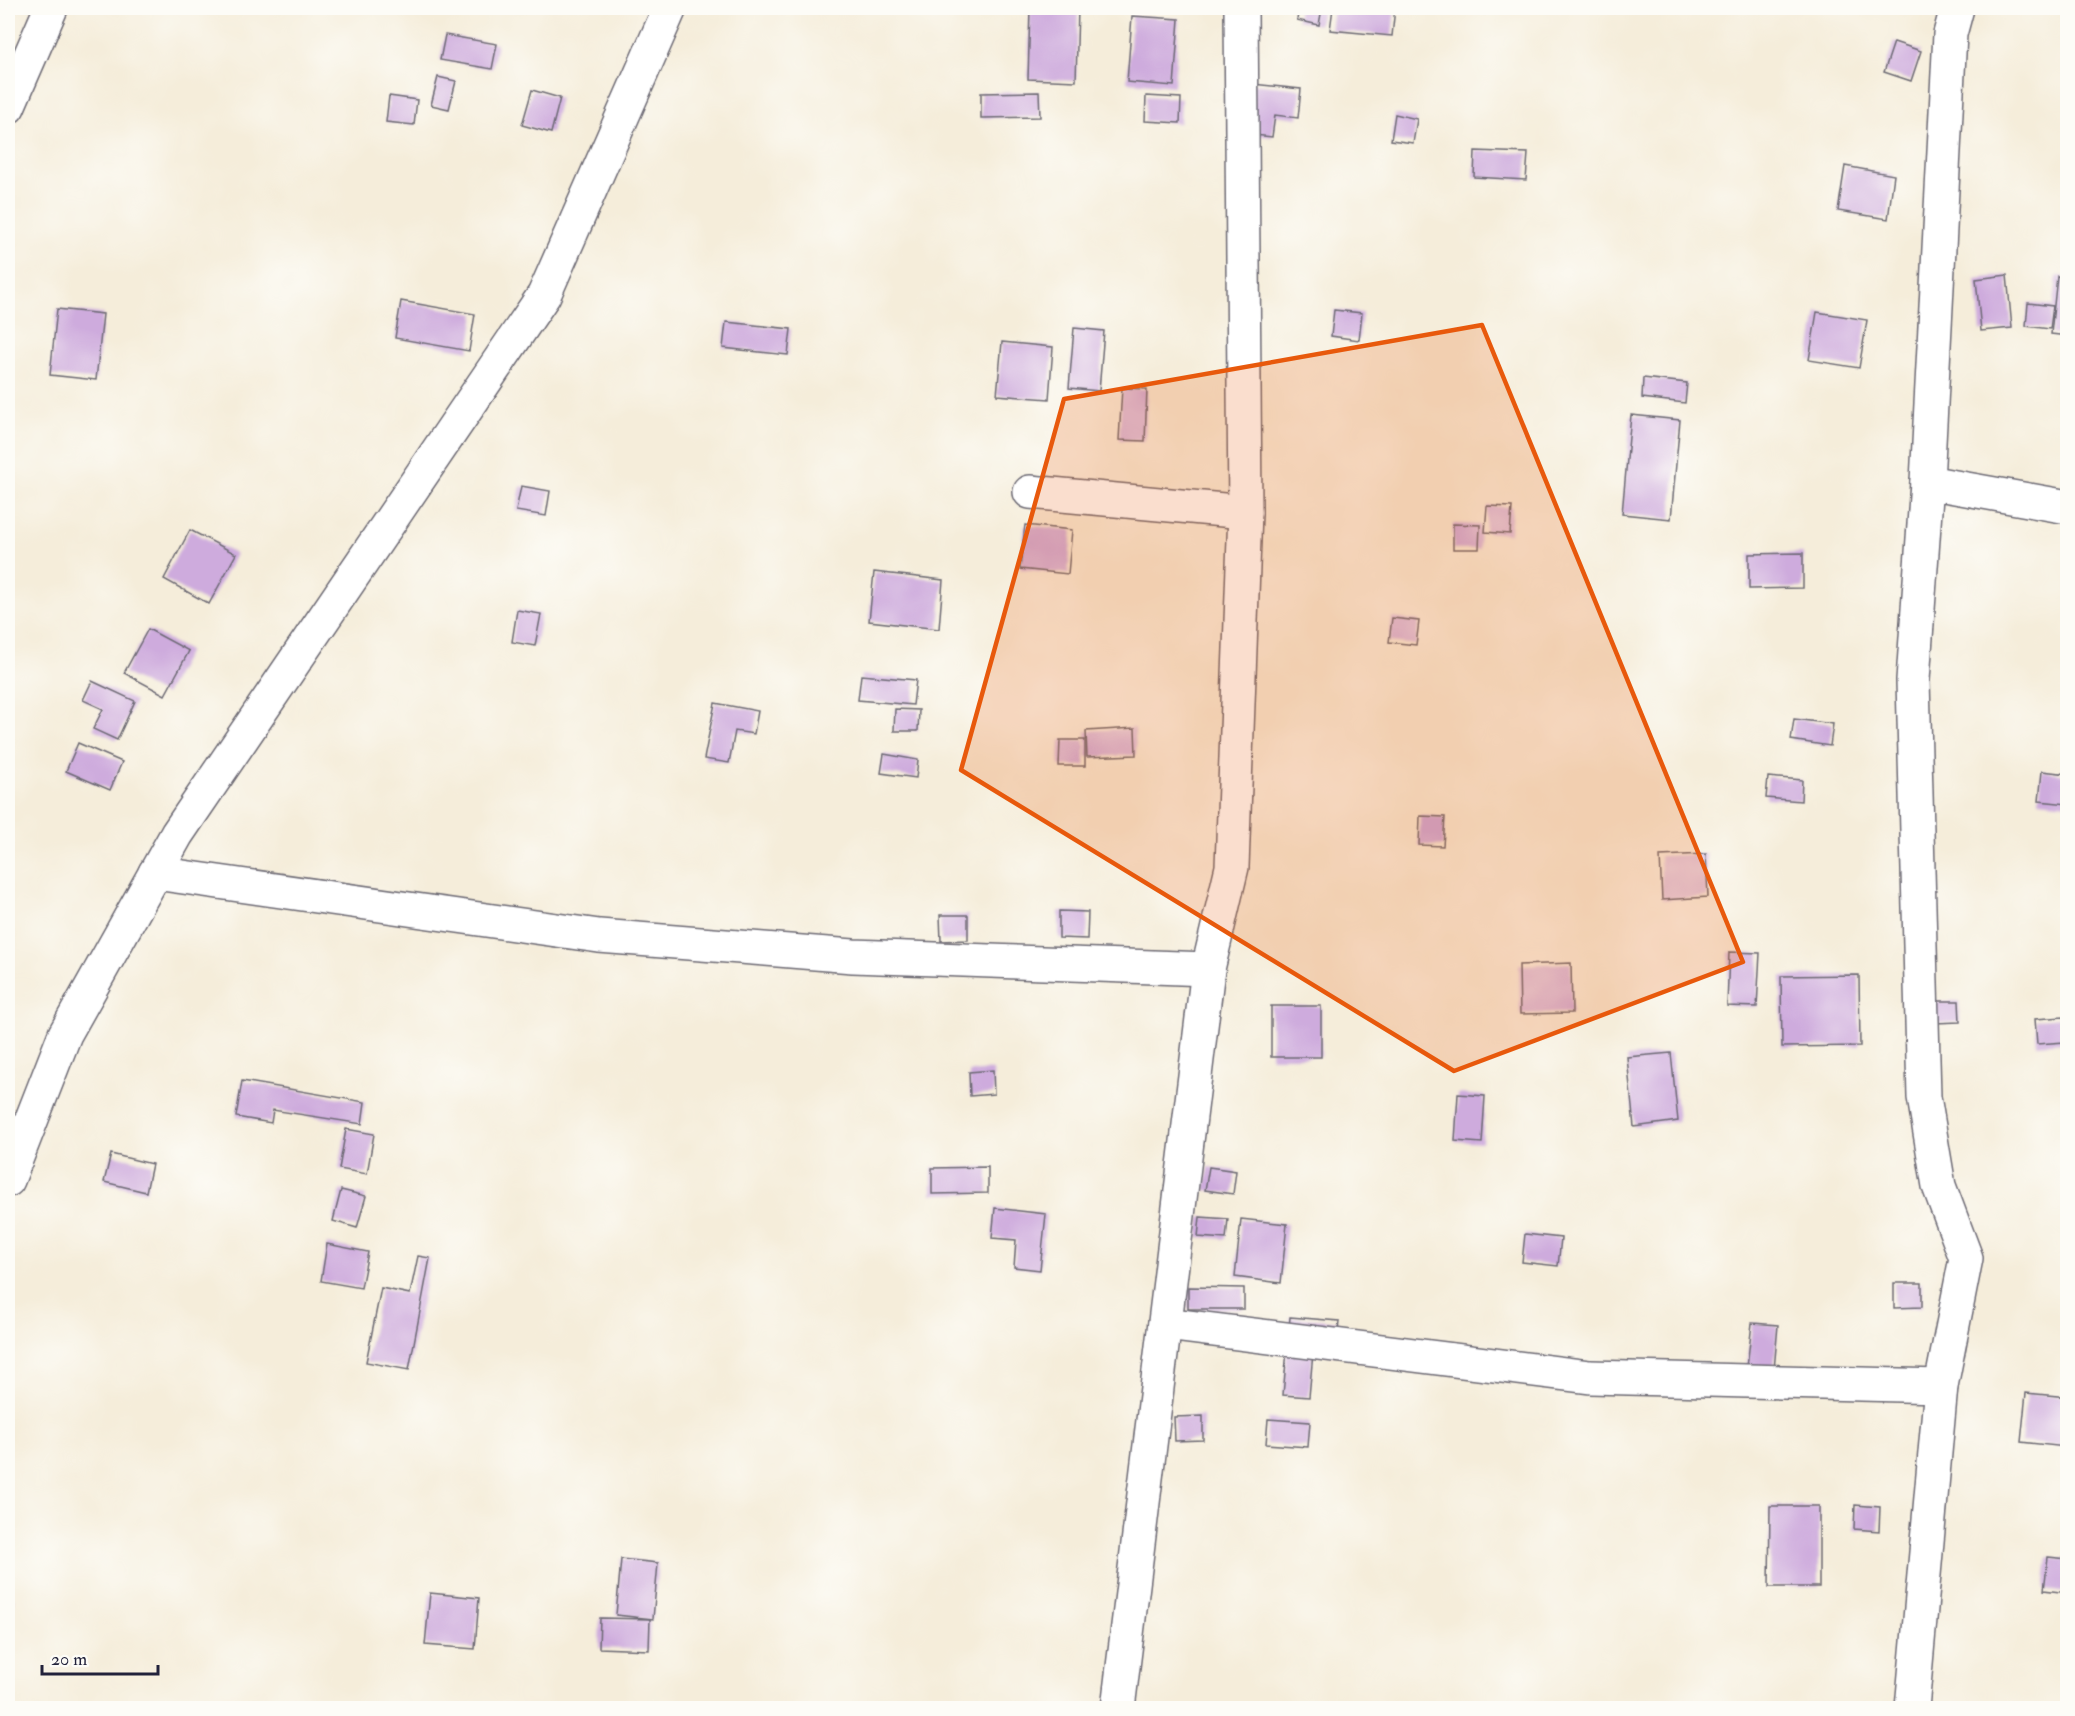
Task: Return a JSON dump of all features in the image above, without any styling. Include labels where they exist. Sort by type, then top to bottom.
[{"type":"street","points":[[8,107],[51,8]]},
{"type":"street","points":[[8,1180],[65,1034],[183,824],[544,295],[670,8]]},
{"type":"street","points":[[1118,1708],[1208,969],[1232,867],[1245,512],[1241,8]]},
{"type":"street","points":[[1912,1708],[1941,1386],[1966,1258],[1939,1186],[1924,1097],[1913,680],[1927,483],[1950,34],[1957,8]]},
{"type":"street","points":[[1927,483],[2067,507]]},
{"type":"street","points":[[1030,492],[1245,512]]},
{"type":"street","points":[[155,873],[599,936],[853,956],[1208,969]]},
{"type":"street","points":[[1165,1324],[1590,1377],[1941,1386]]},
{"type":"highlighted area","points":[[1482,325],[1743,962],[1454,1071],[961,770],[1064,399]]},
{"type":"building","points":[[1030,8],[1078,8],[1076,81],[1028,79]]},
{"type":"building","points":[[1299,8],[1322,8],[1319,25],[1297,20]]},
{"type":"building","points":[[1333,8],[1395,8],[1392,36],[1330,30]]},
{"type":"building","points":[[1132,16],[1179,19],[1174,86],[1127,82]]},
{"type":"building","points":[[445,35],[497,44],[492,69],[440,60]]},
{"type":"building","points":[[1894,42],[1921,51],[1911,81],[1884,72]]},
{"type":"building","points":[[438,77],[456,81],[449,109],[431,105]]},
{"type":"building","points":[[1233,82],[1301,89],[1298,118],[1275,115],[1272,137],[1228,132]]},
{"type":"building","points":[[532,90],[560,98],[551,133],[522,125]]},
{"type":"building","points":[[1039,92],[1040,117],[981,118],[981,93]]},
{"type":"building","points":[[389,96],[417,100],[414,125],[386,122]]},
{"type":"building","points":[[1146,96],[1181,98],[1180,123],[1145,121]]},
{"type":"building","points":[[1395,114],[1417,119],[1413,143],[1391,140]]},
{"type":"building","points":[[1475,151],[1528,153],[1526,180],[1474,177]]},
{"type":"building","points":[[1845,166],[1894,175],[1888,219],[1838,211]]},
{"type":"building","points":[[2007,275],[2012,328],[1981,331],[1976,279]]},
{"type":"building","points":[[2057,276],[2068,277],[2068,336],[2051,334]]},
{"type":"building","points":[[401,301],[475,314],[469,351],[395,338]]},
{"type":"building","points":[[2028,303],[2053,306],[2050,329],[2026,326]]},
{"type":"building","points":[[57,309],[103,314],[96,380],[50,375]]},
{"type":"building","points":[[1334,310],[1362,313],[1359,340],[1331,336]]},
{"type":"building","points":[[1817,312],[1867,320],[1859,368],[1809,360]]},
{"type":"building","points":[[726,322],[791,329],[788,355],[723,348]]},
{"type":"building","points":[[1074,328],[1104,331],[1099,391],[1069,388]]},
{"type":"building","points":[[1002,342],[1053,347],[1049,399],[997,395]]},
{"type":"building","points":[[1643,378],[1687,383],[1685,403],[1642,398]]},
{"type":"building","points":[[1122,388],[1147,389],[1145,441],[1119,440]]},
{"type":"building","points":[[1631,415],[1680,420],[1671,519],[1622,514]]},
{"type":"building","points":[[521,486],[550,491],[546,516],[516,511]]},
{"type":"building","points":[[1487,506],[1512,507],[1510,534],[1485,532]]},
{"type":"building","points":[[1453,524],[1480,525],[1479,549],[1453,549]]},
{"type":"building","points":[[1025,525],[1072,530],[1068,574],[1020,569]]},
{"type":"building","points":[[190,530],[236,554],[209,604],[164,579]]},
{"type":"building","points":[[1803,553],[1803,588],[1749,589],[1749,554]]},
{"type":"building","points":[[874,572],[943,580],[939,629],[869,621]]},
{"type":"building","points":[[517,610],[541,614],[535,646],[512,642]]},
{"type":"building","points":[[1392,618],[1419,621],[1416,645],[1389,642]]},
{"type":"building","points":[[148,629],[189,651],[165,695],[124,673]]},
{"type":"building","points":[[861,675],[916,680],[913,705],[858,700]]},
{"type":"building","points":[[92,681],[135,701],[117,740],[93,729],[103,709],[83,700]]},
{"type":"building","points":[[715,703],[758,711],[754,734],[735,731],[729,763],[704,759]]},
{"type":"building","points":[[895,709],[919,710],[918,731],[894,731]]},
{"type":"building","points":[[1794,719],[1833,724],[1830,746],[1791,740]]},
{"type":"building","points":[[1135,728],[1136,755],[1087,757],[1086,731]]},
{"type":"building","points":[[1060,740],[1085,740],[1085,766],[1059,766]]},
{"type":"building","points":[[78,743],[122,762],[110,790],[66,771]]},
{"type":"building","points":[[884,754],[918,760],[916,778],[881,773]]},
{"type":"building","points":[[2042,771],[2068,774],[2068,804],[2039,801]]},
{"type":"building","points":[[1768,777],[1802,780],[1801,801],[1766,798]]},
{"type":"building","points":[[1420,816],[1445,817],[1443,846],[1419,845]]},
{"type":"building","points":[[1706,854],[1708,897],[1662,900],[1660,856]]},
{"type":"building","points":[[1059,911],[1088,912],[1087,939],[1059,938]]},
{"type":"building","points":[[940,915],[968,915],[968,940],[941,941]]},
{"type":"building","points":[[1729,952],[1760,953],[1757,1007],[1727,1006]]},
{"type":"building","points":[[1571,963],[1572,1013],[1520,1014],[1519,965]]},
{"type":"building","points":[[1859,975],[1860,1046],[1782,1047],[1781,976]]},
{"type":"building","points":[[1934,1001],[1959,1001],[1960,1022],[1935,1023]]},
{"type":"building","points":[[1271,1006],[1321,1006],[1321,1057],[1271,1057]]},
{"type":"building","points":[[2064,1017],[2065,1042],[2037,1044],[2035,1019]]},
{"type":"building","points":[[1671,1053],[1678,1121],[1634,1127],[1627,1057]]},
{"type":"building","points":[[993,1070],[994,1094],[970,1096],[969,1072]]},
{"type":"building","points":[[242,1081],[365,1102],[362,1124],[273,1110],[271,1123],[236,1117]]},
{"type":"building","points":[[1458,1094],[1485,1096],[1482,1143],[1455,1141]]},
{"type":"building","points":[[346,1129],[374,1134],[367,1174],[339,1169]]},
{"type":"building","points":[[111,1154],[152,1164],[146,1192],[104,1182]]},
{"type":"building","points":[[988,1167],[988,1193],[932,1194],[932,1168]]},
{"type":"building","points":[[1209,1167],[1236,1171],[1233,1194],[1205,1190]]},
{"type":"building","points":[[341,1190],[366,1196],[357,1228],[333,1221]]},
{"type":"building","points":[[995,1208],[1046,1214],[1040,1270],[1014,1267],[1016,1240],[992,1238]]},
{"type":"building","points":[[1200,1217],[1228,1219],[1226,1239],[1198,1237]]},
{"type":"building","points":[[1241,1219],[1287,1224],[1281,1283],[1235,1277]]},
{"type":"building","points":[[1525,1234],[1561,1238],[1558,1266],[1522,1262]]},
{"type":"building","points":[[327,1244],[368,1252],[361,1288],[321,1281]]},
{"type":"building","points":[[418,1256],[430,1258],[409,1370],[366,1362],[381,1288],[410,1294]]},
{"type":"building","points":[[1894,1283],[1922,1283],[1922,1307],[1894,1308]]},
{"type":"building","points":[[1188,1287],[1244,1288],[1244,1309],[1188,1309]]},
{"type":"building","points":[[1290,1317],[1339,1321],[1336,1355],[1313,1353],[1309,1397],[1283,1395]]},
{"type":"building","points":[[1752,1323],[1778,1325],[1774,1370],[1747,1367]]},
{"type":"building","points":[[2026,1393],[2068,1397],[2066,1447],[2021,1442]]},
{"type":"building","points":[[1203,1416],[1203,1440],[1175,1441],[1174,1417]]},
{"type":"building","points":[[1268,1419],[1310,1422],[1308,1447],[1266,1444]]},
{"type":"building","points":[[1855,1505],[1880,1507],[1879,1531],[1854,1529]]},
{"type":"building","points":[[1770,1506],[1819,1506],[1819,1587],[1769,1587]]},
{"type":"building","points":[[2048,1557],[2068,1559],[2068,1593],[2044,1590]]},
{"type":"building","points":[[621,1559],[658,1563],[653,1619],[616,1615]]},
{"type":"building","points":[[430,1593],[479,1598],[475,1649],[425,1645]]},
{"type":"building","points":[[8,1598],[14,1599],[10,1619],[8,1618]]},
{"type":"building","points":[[600,1618],[650,1619],[649,1650],[599,1648]]}]
